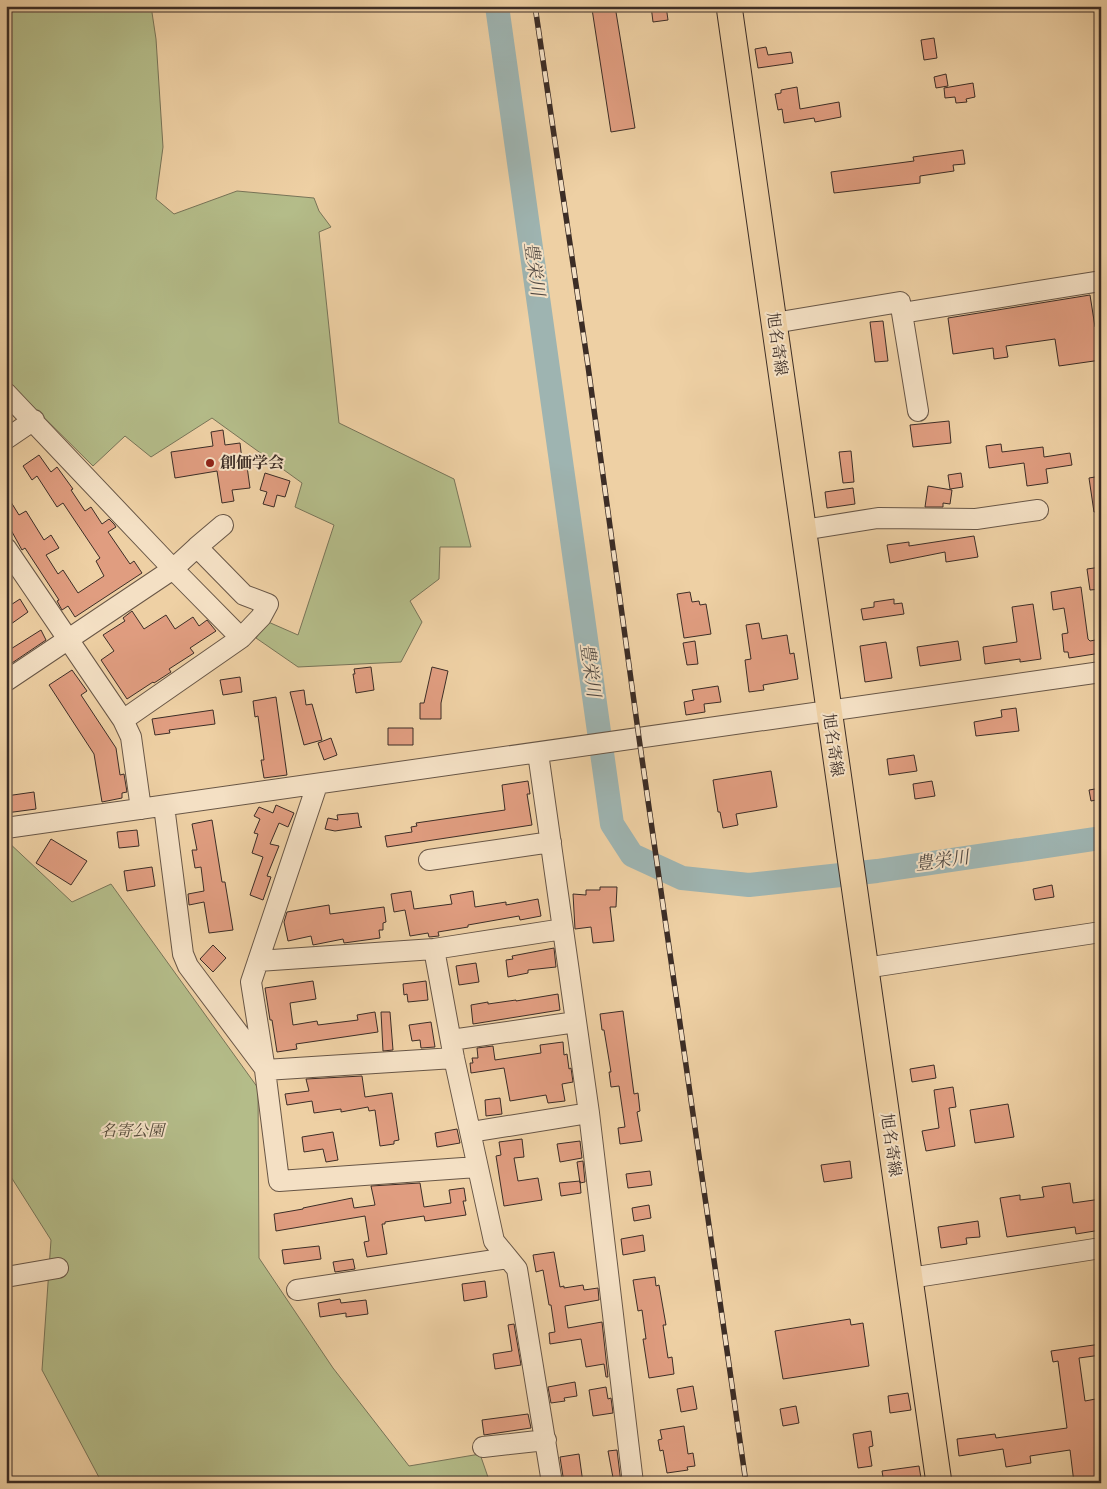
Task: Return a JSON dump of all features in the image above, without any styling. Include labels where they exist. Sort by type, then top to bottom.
[{"type":"main road","name":"旭名寄線","points":[[729,6],[939,1483]]},
{"type":"street","points":[[902,313],[1101,281]]},
{"type":"street","points":[[774,322],[900,302],[918,410]]},
{"type":"street","points":[[6,393],[34,420],[173,569],[241,638]]},
{"type":"street","points":[[6,439],[34,420]]},
{"type":"street","points":[[803,530],[878,518],[976,520],[1038,510]]},
{"type":"street","points":[[6,681],[173,569],[223,525]]},
{"type":"street","points":[[123,720],[241,638],[261,617],[268,604],[244,595],[197,547]]},
{"type":"street","points":[[6,548],[123,720],[131,737],[141,810]]},
{"type":"street","points":[[6,828],[1101,672]]},
{"type":"street","points":[[538,753],[589,1113],[633,1483]]},
{"type":"street","points":[[317,785],[251,982],[265,1070],[279,1181],[477,1167]]},
{"type":"street","points":[[164,806],[184,954],[188,966],[265,1070]]},
{"type":"street","points":[[428,860],[551,842]]},
{"type":"street","points":[[258,961],[434,949],[563,929]]},
{"type":"street","points":[[866,968],[1101,932]]},
{"type":"street","points":[[434,949],[452,1049],[494,1241],[518,1269],[552,1483]]},
{"type":"street","points":[[265,1070],[452,1049],[576,1022]]},
{"type":"street","points":[[470,1132],[589,1113]]},
{"type":"street","points":[[910,1278],[1101,1248]]},
{"type":"street","points":[[296,1290],[508,1258]]},
{"type":"street","points":[[6,1277],[58,1268]]},
{"type":"street","points":[[483,1447],[546,1440]]},
{"type":"green space","points":[[6,6],[151,6],[156,39],[163,147],[156,199],[174,214],[237,191],[314,198],[319,211],[331,227],[319,232],[339,423],[454,479],[471,547],[440,547],[439,579],[410,601],[422,622],[401,662],[298,667],[256,638],[266,621],[298,635],[334,525],[295,507],[302,483],[212,418],[151,457],[125,436],[93,466],[6,380]]},
{"type":"green space","name":"名寄公園","points":[[6,840],[72,902],[111,884],[258,1088],[259,1258],[333,1368],[409,1466],[480,1454],[490,1483],[102,1483],[42,1370],[51,1240],[6,1169]]},
{"type":"building","points":[[615,6],[635,128],[611,132],[592,9]]},
{"type":"building","points":[[651,6],[666,6],[668,20],[653,22]]},
{"type":"building","points":[[934,38],[937,58],[924,60],[921,40]]},
{"type":"building","points":[[766,47],[768,55],[791,52],[793,63],[758,68],[755,49]]},
{"type":"building","points":[[946,74],[948,86],[936,88],[934,77]]},
{"type":"building","points":[[973,83],[975,97],[966,99],[967,102],[956,103],[955,97],[945,98],[944,88]]},
{"type":"building","points":[[797,87],[800,109],[839,102],[841,117],[815,122],[814,118],[784,123],[782,109],[778,110],[775,94],[781,93],[781,90]]},
{"type":"building","points":[[963,150],[965,164],[953,165],[954,171],[920,176],[920,183],[834,193],[831,172],[914,161],[913,157]]},
{"type":"building","points":[[1090,295],[1095,327],[1101,326],[1101,360],[1059,366],[1055,339],[1006,346],[1008,357],[994,359],[993,348],[953,354],[948,318]]},
{"type":"building","points":[[883,321],[888,361],[875,362],[870,322]]},
{"type":"building","points":[[949,421],[951,443],[913,447],[910,425]]},
{"type":"building","name":"創価学会","points":[[223,430],[225,445],[240,443],[242,460],[246,459],[250,488],[232,490],[234,501],[222,503],[217,471],[175,478],[171,452],[213,446],[211,432]]},
{"type":"building","points":[[1001,444],[1002,452],[1043,447],[1044,457],[1070,453],[1072,465],[1046,469],[1048,483],[1027,486],[1024,463],[989,468],[986,446]]},
{"type":"building","points":[[851,451],[854,482],[843,483],[839,452]]},
{"type":"building","points":[[39,455],[51,472],[57,467],[73,489],[71,490],[85,511],[91,507],[102,524],[109,519],[114,524],[116,527],[108,532],[130,564],[134,561],[142,573],[75,617],[68,606],[62,610],[57,601],[59,600],[25,548],[22,550],[6,521],[6,494],[19,515],[26,511],[44,540],[51,535],[59,548],[46,555],[58,574],[63,570],[78,593],[104,576],[96,561],[100,558],[63,503],[57,507],[37,476],[32,480],[23,466]]},
{"type":"building","points":[[265,473],[290,481],[285,497],[277,495],[274,507],[263,504],[267,492],[260,490]]},
{"type":"building","points":[[961,473],[963,487],[950,489],[948,475]]},
{"type":"building","points":[[1101,476],[1101,511],[1094,512],[1089,478]]},
{"type":"building","points":[[928,486],[952,490],[950,504],[943,503],[943,507],[925,507]]},
{"type":"building","points":[[853,488],[855,504],[827,508],[825,492]]},
{"type":"building","points":[[974,536],[978,557],[946,562],[945,552],[890,563],[887,545],[909,542],[909,546]]},
{"type":"building","points":[[1101,567],[1101,589],[1090,590],[1087,569]]},
{"type":"building","points":[[1081,587],[1088,639],[1090,641],[1101,639],[1101,653],[1069,658],[1068,652],[1064,652],[1062,634],[1068,633],[1064,608],[1053,610],[1051,592]]},
{"type":"building","points":[[690,592],[692,602],[699,601],[700,605],[706,604],[711,634],[684,638],[677,594]]},
{"type":"building","points":[[20,599],[28,612],[11,624],[6,616],[6,608]]},
{"type":"building","points":[[894,599],[894,604],[902,603],[904,614],[863,620],[861,609],[874,607],[874,602]]},
{"type":"building","points":[[1033,604],[1041,659],[1020,662],[1020,659],[985,664],[983,647],[1017,642],[1012,607]]},
{"type":"building","points":[[132,611],[144,629],[166,615],[175,629],[193,617],[199,626],[207,620],[216,631],[190,648],[194,653],[169,669],[171,672],[127,699],[101,660],[114,651],[103,635],[125,621],[123,618]]},
{"type":"building","points":[[759,623],[762,639],[787,635],[790,654],[794,653],[798,679],[763,685],[764,690],[749,692],[745,660],[751,659],[746,625]]},
{"type":"building","points":[[41,630],[46,640],[6,667],[6,652]]},
{"type":"building","points":[[695,641],[698,664],[687,665],[683,643]]},
{"type":"building","points":[[958,641],[961,660],[920,666],[917,647]]},
{"type":"building","points":[[886,642],[892,678],[865,682],[860,646]]},
{"type":"building","points":[[371,667],[374,690],[356,693],[354,669]]},
{"type":"building","points":[[432,667],[448,671],[441,703],[441,719],[420,719],[420,703],[424,703]]},
{"type":"building","points":[[72,670],[87,691],[81,695],[116,748],[120,775],[124,774],[127,792],[122,793],[122,798],[102,802],[94,754],[49,685]]},
{"type":"building","points":[[240,677],[242,692],[223,695],[220,680]]},
{"type":"building","points":[[718,686],[721,702],[704,704],[705,712],[686,715],[684,702],[694,700],[692,690]]},
{"type":"building","points":[[304,690],[306,705],[312,704],[322,740],[304,745],[290,692]]},
{"type":"building","points":[[276,697],[287,775],[264,778],[261,760],[264,760],[258,716],[255,717],[253,701]]},
{"type":"building","points":[[1016,708],[1019,731],[976,736],[974,722],[1002,717],[1001,710]]},
{"type":"building","points":[[213,710],[215,724],[169,730],[170,733],[155,735],[152,719]]},
{"type":"building","points":[[388,728],[413,728],[413,745],[388,745]]},
{"type":"building","points":[[331,738],[337,755],[324,760],[318,743]]},
{"type":"building","points":[[914,755],[917,771],[889,775],[887,759]]},
{"type":"building","points":[[771,771],[777,807],[736,814],[738,825],[723,828],[720,812],[718,812],[713,780]]},
{"type":"building","points":[[528,781],[530,794],[527,794],[532,825],[387,847],[385,836],[412,832],[411,827],[417,826],[416,823],[505,810],[502,785]]},
{"type":"building","points":[[932,781],[935,796],[915,799],[913,784]]},
{"type":"building","points":[[1101,788],[1101,799],[1091,801],[1089,790]]},
{"type":"building","points":[[34,792],[36,809],[6,813],[6,796]]},
{"type":"building","points":[[276,805],[294,813],[288,827],[279,823],[270,844],[279,846],[267,876],[271,877],[263,900],[250,895],[263,857],[252,853],[258,834],[254,833],[260,819],[254,816],[259,807],[273,813]]},
{"type":"building","points":[[358,813],[360,826],[362,827],[335,831],[325,829],[328,818],[338,820],[337,815]]},
{"type":"building","points":[[212,820],[222,882],[225,882],[233,930],[209,933],[204,902],[189,905],[188,894],[204,891],[201,867],[195,868],[192,850],[197,850],[192,824]]},
{"type":"building","points":[[137,830],[139,846],[119,848],[117,832]]},
{"type":"building","points":[[51,839],[87,861],[71,885],[36,863]]},
{"type":"building","points":[[152,867],[155,886],[127,891],[124,871]]},
{"type":"building","points":[[1052,885],[1054,897],[1035,900],[1033,889]]},
{"type":"building","points":[[600,887],[617,887],[616,907],[610,907],[614,941],[593,943],[591,927],[575,929],[573,894],[586,895],[586,890],[600,890]]},
{"type":"building","points":[[411,891],[414,909],[452,904],[450,895],[473,891],[475,907],[506,902],[506,905],[538,899],[541,916],[520,920],[519,916],[468,925],[468,927],[438,932],[439,936],[429,937],[428,933],[410,936],[405,910],[394,912],[391,894]]},
{"type":"building","points":[[329,905],[330,914],[384,907],[386,922],[383,923],[383,930],[379,930],[380,938],[344,943],[343,939],[313,945],[311,936],[288,941],[284,922],[287,912]]},
{"type":"building","points":[[213,945],[226,958],[213,972],[200,959]]},
{"type":"building","points":[[554,948],[556,967],[528,970],[528,973],[508,977],[506,960],[513,959],[512,956]]},
{"type":"building","points":[[476,963],[479,982],[459,985],[456,966]]},
{"type":"building","points":[[313,981],[316,999],[290,1003],[293,1025],[317,1021],[318,1025],[358,1020],[357,1015],[375,1012],[378,1032],[296,1044],[297,1049],[277,1052],[265,988]]},
{"type":"building","points":[[426,981],[428,1000],[408,1002],[407,994],[404,995],[403,984]]},
{"type":"building","points":[[558,994],[560,1010],[473,1024],[471,1005],[516,1001]]},
{"type":"building","points":[[623,1011],[634,1094],[638,1093],[640,1111],[637,1112],[642,1141],[620,1144],[618,1128],[625,1127],[619,1086],[611,1087],[609,1072],[611,1072],[600,1014]]},
{"type":"building","points":[[381,1012],[390,1012],[393,1050],[383,1051]]},
{"type":"building","points":[[431,1022],[435,1047],[421,1048],[420,1040],[412,1041],[409,1025]]},
{"type":"building","points":[[563,1042],[564,1055],[567,1054],[573,1082],[562,1084],[565,1101],[548,1103],[546,1095],[510,1101],[504,1068],[471,1073],[470,1063],[473,1063],[472,1058],[478,1058],[477,1048],[493,1046],[495,1060],[541,1053],[540,1045]]},
{"type":"building","points":[[934,1065],[936,1078],[912,1082],[910,1069]]},
{"type":"building","points":[[362,1076],[365,1097],[392,1093],[399,1140],[394,1141],[394,1144],[380,1146],[375,1110],[369,1111],[368,1107],[341,1112],[341,1109],[314,1113],[312,1101],[287,1105],[285,1094],[309,1091],[306,1079]]},
{"type":"building","points":[[953,1087],[956,1107],[949,1108],[955,1146],[926,1151],[922,1131],[939,1128],[934,1090]]},
{"type":"building","points":[[500,1098],[502,1114],[486,1116],[485,1100]]},
{"type":"building","points":[[1008,1104],[1014,1137],[975,1143],[970,1110]]},
{"type":"building","points":[[457,1129],[460,1143],[437,1147],[435,1133]]},
{"type":"building","points":[[333,1132],[338,1160],[326,1162],[323,1149],[304,1152],[302,1137]]},
{"type":"building","points":[[522,1139],[524,1157],[514,1158],[518,1181],[538,1178],[542,1200],[504,1206],[496,1156],[501,1155],[499,1142]]},
{"type":"building","points":[[580,1141],[582,1158],[560,1162],[557,1144]]},
{"type":"building","points":[[583,1161],[585,1182],[580,1183],[577,1162]]},
{"type":"building","points":[[850,1161],[852,1178],[824,1182],[821,1165]]},
{"type":"building","points":[[650,1171],[652,1185],[628,1188],[626,1174]]},
{"type":"building","points":[[580,1181],[581,1193],[561,1196],[559,1183]]},
{"type":"building","points":[[420,1183],[424,1207],[451,1203],[449,1190],[464,1188],[466,1201],[463,1201],[466,1215],[425,1221],[424,1216],[385,1222],[385,1224],[382,1224],[387,1254],[367,1257],[364,1242],[369,1241],[365,1216],[276,1231],[274,1214],[352,1198],[354,1208],[375,1205],[371,1186]]},
{"type":"building","points":[[1070,1183],[1073,1203],[1101,1199],[1101,1230],[1076,1234],[1075,1227],[1007,1237],[1000,1198],[1020,1195],[1020,1200],[1044,1197],[1042,1187]]},
{"type":"building","points":[[649,1205],[651,1218],[634,1221],[632,1208]]},
{"type":"building","points":[[978,1221],[980,1237],[966,1238],[967,1244],[941,1248],[938,1227]]},
{"type":"building","points":[[643,1235],[645,1251],[623,1255],[621,1239]]},
{"type":"building","points":[[319,1246],[321,1259],[284,1264],[282,1250]]},
{"type":"building","points":[[554,1252],[560,1287],[583,1285],[584,1290],[598,1288],[599,1300],[565,1306],[568,1328],[602,1322],[608,1377],[606,1377],[604,1364],[586,1367],[581,1339],[550,1344],[549,1333],[555,1332],[551,1305],[549,1305],[543,1270],[536,1272],[533,1255]]},
{"type":"building","points":[[353,1259],[355,1269],[335,1272],[333,1262]]},
{"type":"building","points":[[655,1277],[656,1286],[659,1285],[666,1325],[663,1325],[668,1358],[672,1357],[674,1374],[649,1378],[643,1339],[646,1339],[642,1310],[638,1311],[633,1280]]},
{"type":"building","points":[[485,1281],[487,1297],[464,1301],[462,1284]]},
{"type":"building","points":[[340,1299],[341,1303],[366,1300],[368,1314],[346,1317],[346,1313],[320,1317],[318,1303]]},
{"type":"building","points":[[850,1319],[851,1325],[863,1323],[869,1366],[783,1379],[775,1331]]},
{"type":"building","points":[[514,1324],[521,1365],[495,1369],[493,1354],[512,1351],[508,1325]]},
{"type":"building","points":[[1101,1344],[1101,1355],[1079,1358],[1085,1401],[1101,1398],[1101,1483],[1074,1483],[1070,1450],[1030,1456],[1031,1463],[1006,1467],[1003,1449],[959,1456],[957,1439],[995,1434],[996,1438],[1067,1428],[1058,1361],[1053,1362],[1051,1351]]},
{"type":"building","points":[[575,1382],[577,1396],[564,1398],[565,1401],[551,1403],[548,1387]]},
{"type":"building","points":[[693,1386],[697,1409],[681,1412],[677,1389]]},
{"type":"building","points":[[606,1387],[608,1399],[611,1398],[613,1413],[593,1416],[589,1390]]},
{"type":"building","points":[[908,1393],[911,1410],[890,1413],[888,1396]]},
{"type":"building","points":[[796,1406],[799,1423],[783,1426],[780,1409]]},
{"type":"building","points":[[528,1414],[531,1428],[484,1435],[482,1420]]},
{"type":"building","points":[[684,1426],[688,1454],[693,1453],[695,1466],[687,1467],[688,1470],[667,1473],[663,1450],[660,1451],[658,1440],[662,1439],[660,1430]]},
{"type":"building","points":[[871,1431],[873,1446],[869,1447],[872,1466],[858,1468],[853,1434]]},
{"type":"building","points":[[617,1450],[621,1483],[614,1483],[608,1451]]},
{"type":"building","points":[[579,1454],[583,1483],[564,1483],[560,1457]]},
{"type":"building","points":[[919,1466],[921,1478],[902,1479],[903,1483],[884,1483],[882,1471]]},
{"type":"waterway","name":"豊栄川","points":[[497,6],[612,824],[632,855],[682,878],[749,885],[877,871],[1101,838]]},
{"type":"railway","points":[[535,6],[588,366],[639,738],[746,1483]]},
{"type":"place","name":"創価学会","points":[[210,463]]}]
